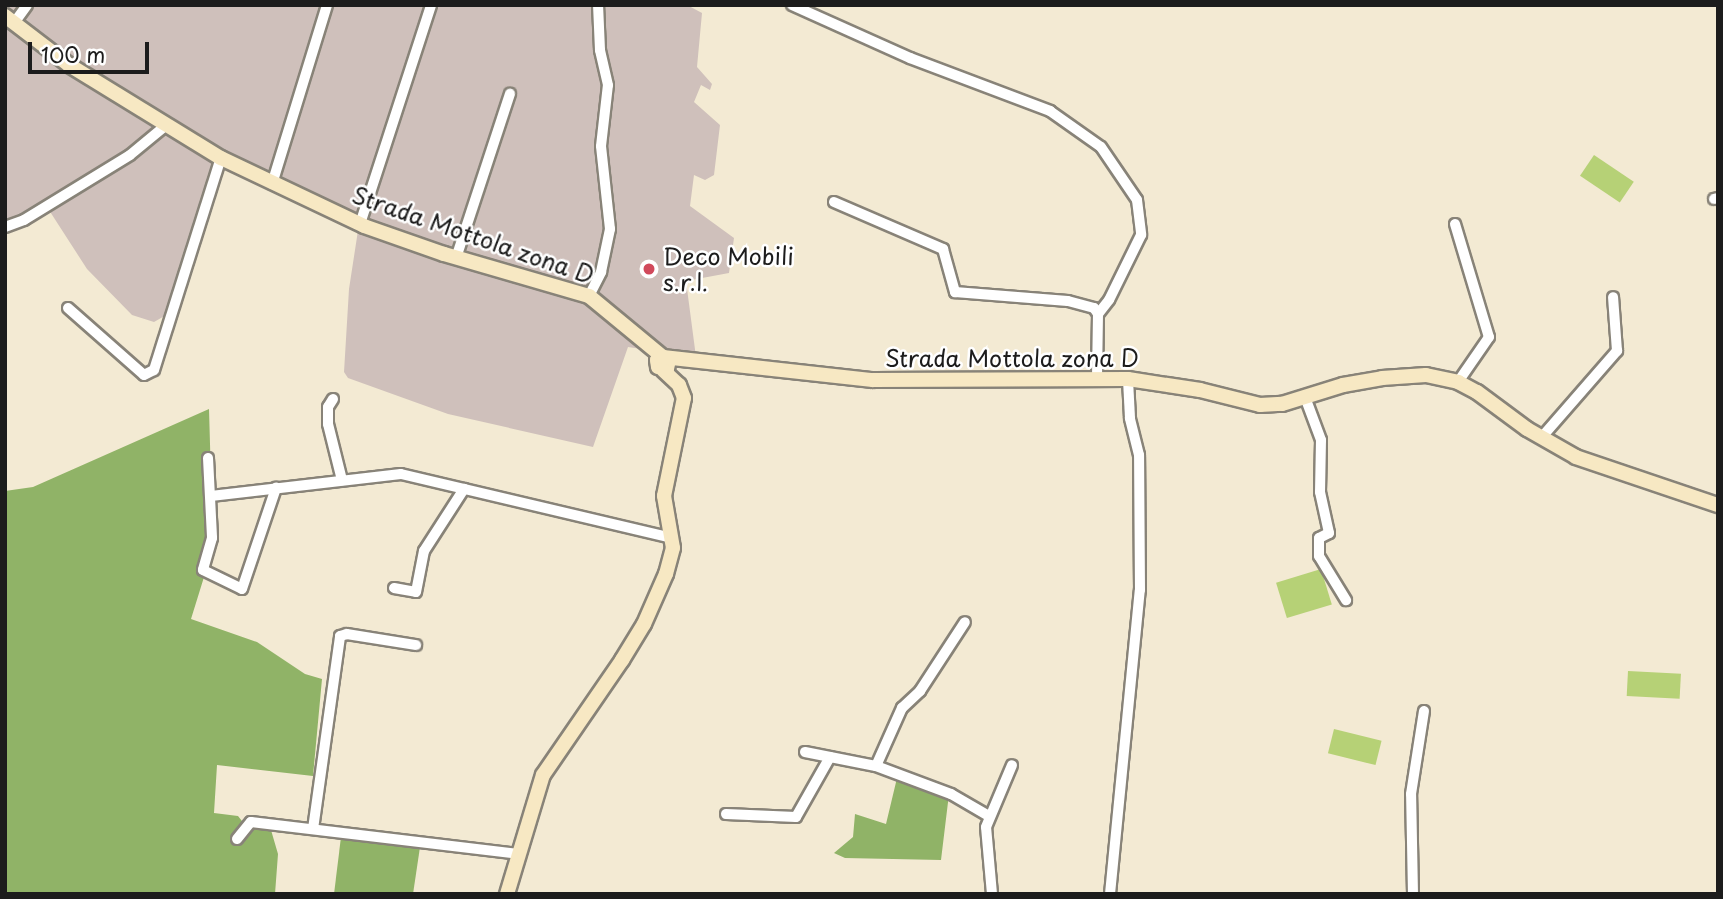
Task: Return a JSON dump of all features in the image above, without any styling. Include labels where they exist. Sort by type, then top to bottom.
[{"type":"main road","name":"Strada Mottola zona D","points":[[10,20],[69,65],[165,126],[272,184],[360,224],[456,258],[589,296],[632,333],[642,350],[666,365],[691,360],[873,380],[1128,379],[1200,390],[1260,405],[1305,397],[1343,385],[1402,375],[1426,375],[1458,382],[1477,392],[1541,438],[1576,457],[1718,505]]},
{"type":"main road","points":[[507,894],[543,775],[644,624],[666,575],[673,548],[664,496],[684,398],[666,365]]},
{"type":"street","points":[[10,20],[27,5]]},
{"type":"street","points":[[272,184],[327,5]]},
{"type":"street","points":[[360,224],[431,5]]},
{"type":"street","points":[[589,296],[601,272],[610,229],[601,146],[608,85],[600,50],[598,5]]},
{"type":"street","points":[[792,5],[909,58],[1050,111],[1098,144],[1137,200],[1141,235],[1109,300],[1098,314]]},
{"type":"street","points":[[456,258],[510,94]]},
{"type":"street","points":[[5,227],[24,220],[130,155],[165,126]]},
{"type":"street","points":[[68,308],[144,375],[154,370],[220,158]]},
{"type":"street","points":[[834,202],[943,249],[955,292],[1068,300],[1094,308],[1098,314],[1097,378]]},
{"type":"street","points":[[1454,224],[1489,337],[1458,382]]},
{"type":"street","points":[[1541,438],[1618,351],[1614,297]]},
{"type":"street","points":[[1110,894],[1140,590],[1139,455],[1130,418],[1128,379]]},
{"type":"street","points":[[1305,397],[1321,440],[1320,492],[1329,533],[1319,538],[1319,556],[1346,600]]},
{"type":"street","points":[[332,399],[328,407],[328,424],[342,480]]},
{"type":"street","points":[[208,458],[212,538],[203,570],[242,589],[276,488]]},
{"type":"street","points":[[211,496],[401,474],[671,538]]},
{"type":"street","points":[[394,588],[416,592],[424,551],[464,488]]},
{"type":"street","points":[[876,766],[902,708],[920,691],[965,622]]},
{"type":"street","points":[[313,829],[340,636],[347,634],[416,645]]},
{"type":"street","points":[[1413,894],[1411,794],[1423,711]]},
{"type":"street","points":[[805,752],[876,766],[951,794],[989,816]]},
{"type":"street","points":[[726,814],[796,817],[830,757]]},
{"type":"street","points":[[992,894],[986,827],[1012,765]]},
{"type":"street","points":[[237,839],[251,822],[518,854]]},
{"type":"shaded area","points":[[5,5],[687,5],[702,13],[697,67],[712,84],[710,90],[701,85],[694,102],[720,125],[714,175],[705,180],[694,175],[690,206],[734,238],[729,273],[686,281],[696,357],[628,347],[593,447],[448,414],[348,378],[344,372],[349,289],[359,224],[218,155],[168,314],[154,322],[132,315],[87,269],[47,207],[7,221]]},
{"type":"green space","points":[[1594,155],[1634,182],[1620,203],[1580,176]]},
{"type":"green space","points":[[209,409],[213,548],[191,619],[257,642],[305,674],[322,679],[313,776],[217,765],[214,813],[238,816],[249,830],[271,830],[278,854],[275,894],[5,894],[5,491],[33,487]]},
{"type":"green space","points":[[1321,569],[1332,604],[1287,618],[1276,583]]},
{"type":"green space","points":[[1628,671],[1681,674],[1680,699],[1627,696]]},
{"type":"green space","points":[[1334,729],[1382,741],[1375,765],[1328,753]]},
{"type":"green space","points":[[897,778],[949,794],[941,860],[845,858],[834,853],[853,837],[855,814],[886,824]]},
{"type":"green space","points":[[341,837],[420,847],[413,894],[334,894]]},
{"type":"place","name":"Deco Mobili s.r.l.","points":[[649,269]]}]
